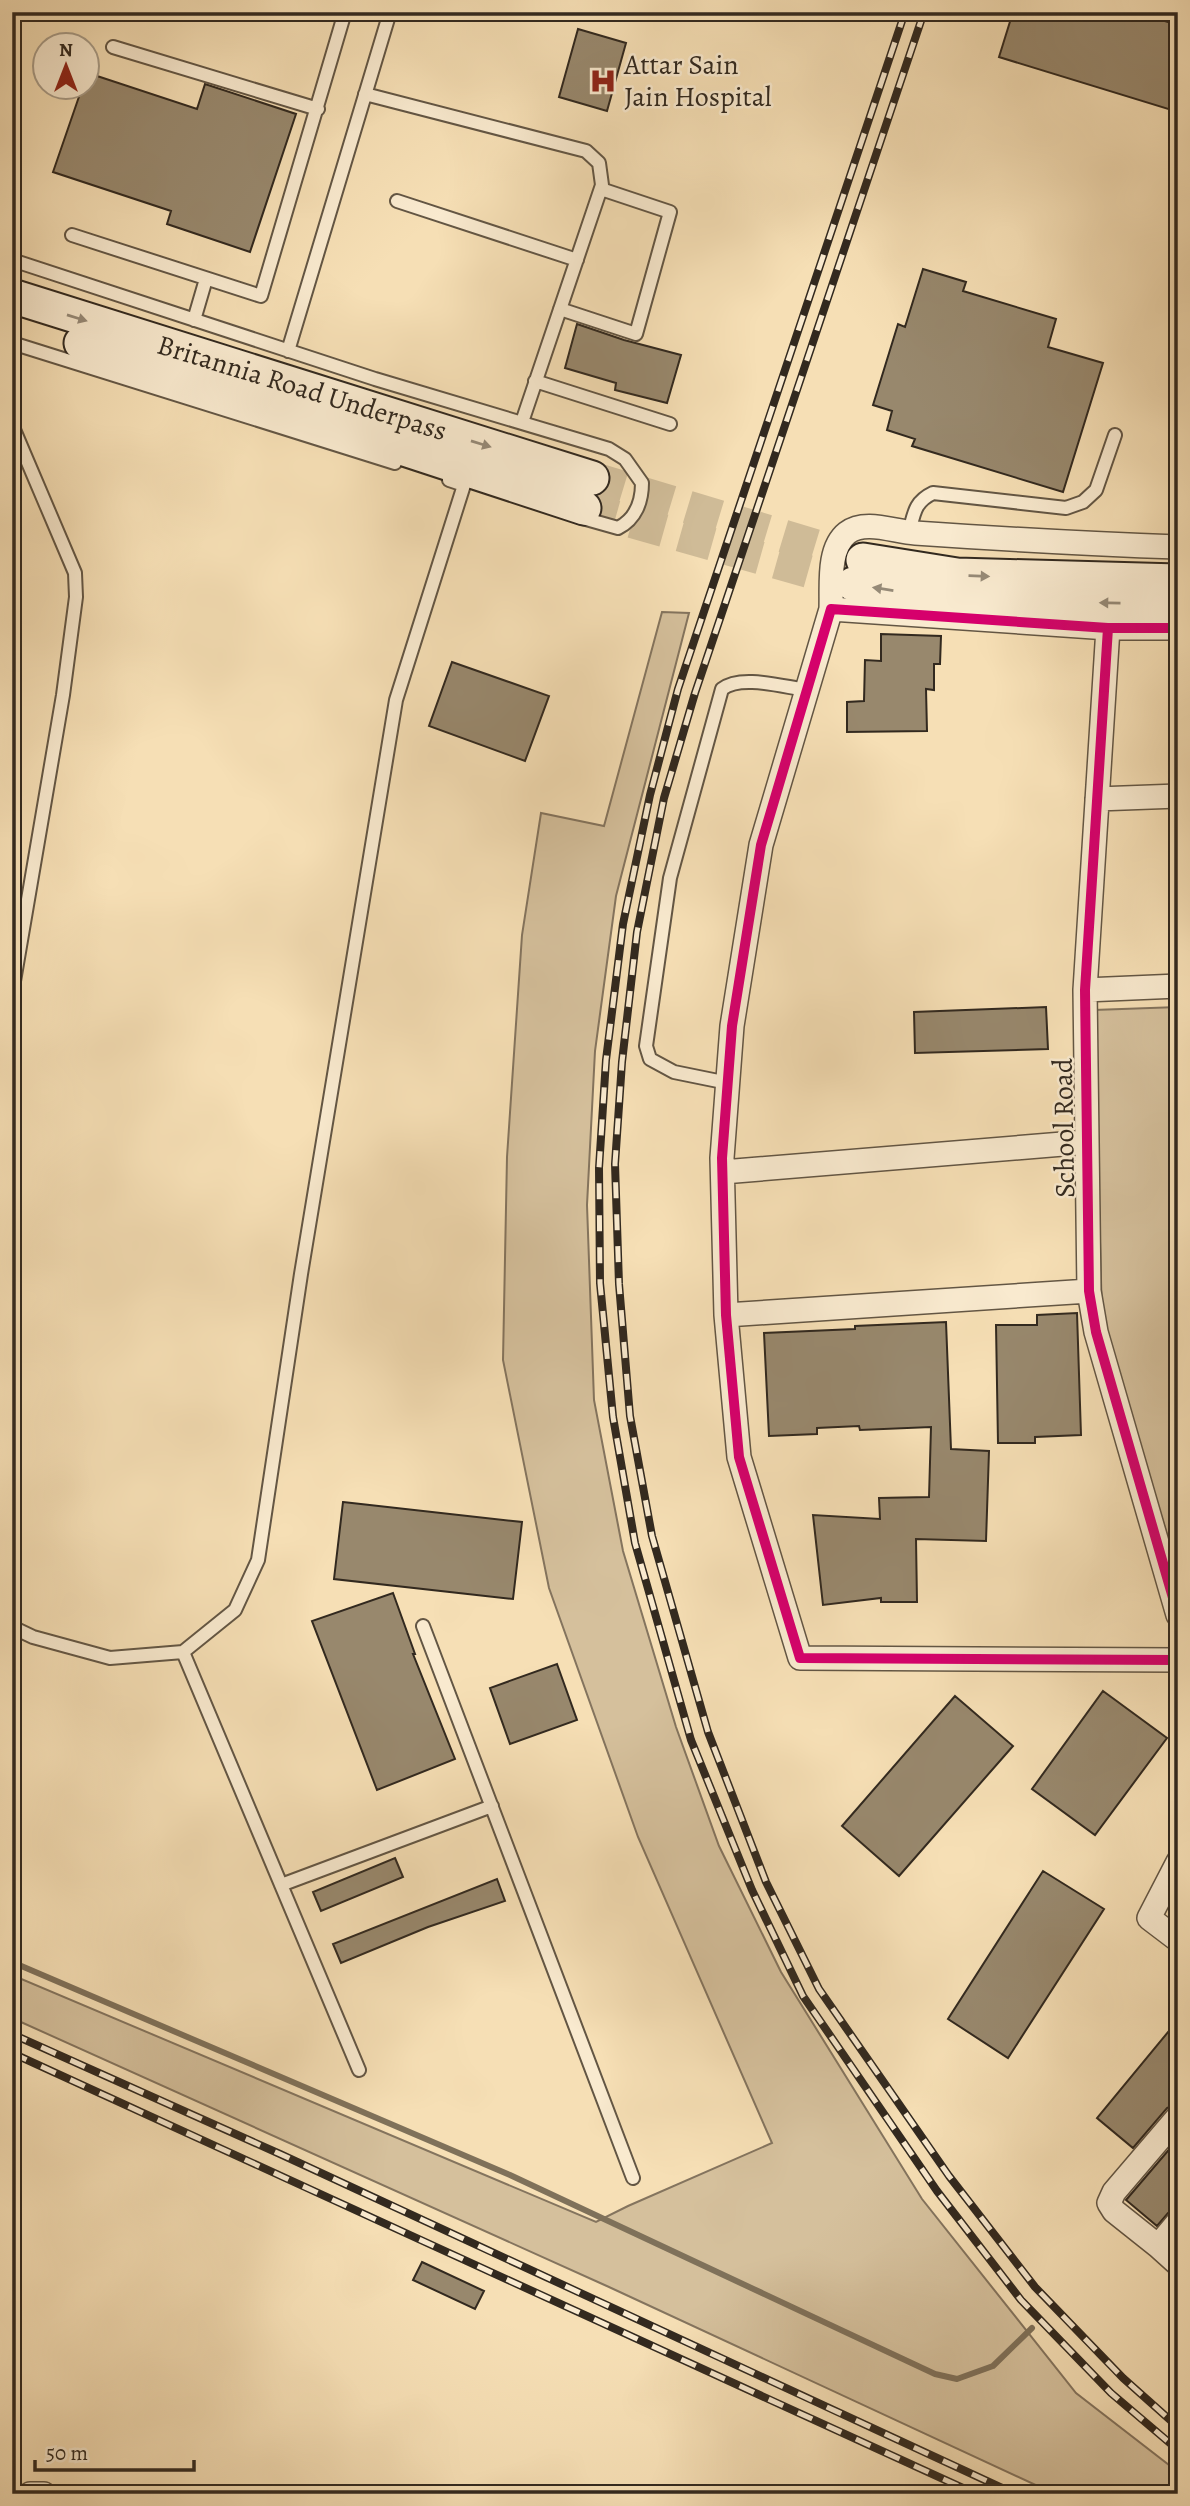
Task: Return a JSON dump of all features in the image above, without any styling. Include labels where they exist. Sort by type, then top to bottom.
[{"type":"main road","name":"Britannia Road Underpass","points":[[12,296],[588,493],[12,320]]},
{"type":"main road","points":[[1178,581],[858,572],[954,600],[1178,605]]},
{"type":"street","points":[[1178,547],[909,533],[860,526],[847,533],[838,544],[834,556],[831,609],[761,845],[732,1026],[723,1172],[726,1315],[739,1457],[800,1658],[1178,1660]]},
{"type":"street","points":[[831,609],[1108,628],[1178,628]]},
{"type":"street","name":"School Road","points":[[1108,628],[1085,990],[1089,1291],[1096,1332],[1178,1615]]},
{"type":"street","points":[[1097,799],[1178,796]]},
{"type":"street","points":[[1085,990],[1178,986]]},
{"type":"street","points":[[723,1172],[1087,1142]]},
{"type":"street","points":[[726,1315],[1089,1291]]},
{"type":"street","points":[[1178,1862],[1149,1918],[1178,1940]]},
{"type":"street","points":[[1178,2117],[1114,2192],[1109,2203],[1178,2264]]},
{"type":"street","points":[[1158,2246],[1178,2222]]},
{"type":"street","points":[[30,2494],[44,2494]]},
{"type":"lane","points":[[72,234],[261,296],[345,12]]},
{"type":"lane","points":[[288,351],[390,12]]},
{"type":"lane","points":[[113,47],[318,109]]},
{"type":"lane","points":[[365,94],[586,151],[599,163],[601,189],[522,422]]},
{"type":"lane","points":[[560,309],[636,334],[670,212],[601,189]]},
{"type":"lane","points":[[397,201],[577,260]]},
{"type":"lane","points":[[12,260],[288,351],[609,449],[634,468],[642,483],[639,505],[631,518],[618,527],[517,500]]},
{"type":"lane","points":[[194,320],[206,279]]},
{"type":"lane","points":[[12,343],[411,468]]},
{"type":"lane","points":[[536,381],[670,424]]},
{"type":"lane","points":[[12,425],[75,573],[76,597],[63,695],[12,993]]},
{"type":"lane","points":[[909,533],[916,507],[922,498],[933,493],[1066,508],[1083,502],[1096,490],[1115,435]]},
{"type":"lane","points":[[438,477],[477,489]]},
{"type":"lane","points":[[12,1627],[33,1637],[110,1658],[183,1652],[235,1610],[258,1560],[396,700],[464,485]]},
{"type":"lane","points":[[12,615],[12,635]]},
{"type":"lane","points":[[728,1083],[674,1072],[650,1059],[646,1046],[670,878],[722,689],[729,683],[741,681],[807,690]]},
{"type":"lane","points":[[424,1626],[633,2178]]},
{"type":"lane","points":[[183,1652],[359,2070]]},
{"type":"lane","points":[[281,1885],[492,1806]]},
{"type":"shaded area","points":[[662,612],[689,613],[616,896],[595,1051],[587,1205],[594,1400],[623,1551],[676,1727],[719,1846],[781,1972],[922,2199],[1076,2393],[1178,2472],[1178,2494],[1055,2494],[609,2287],[12,2018],[12,1975],[596,2222],[772,2143],[638,1837],[549,1588],[503,1360],[507,1157],[522,935],[541,813],[604,826]]},
{"type":"shaded area","points":[[1178,1007],[1178,1572],[1102,1318],[1094,1010]]},
{"type":"building","points":[[1013,12],[1135,12],[1178,25],[1178,112],[999,57]]},
{"type":"building","points":[[578,29],[626,43],[607,111],[559,97]]},
{"type":"building","points":[[102,78],[197,109],[205,84],[296,114],[250,252],[167,224],[171,211],[53,172],[77,102],[102,102]]},
{"type":"building","points":[[923,269],[966,282],[963,291],[1056,319],[1048,347],[1103,363],[1063,492],[912,446],[915,439],[887,430],[892,411],[873,405],[898,324],[905,327]]},
{"type":"building","points":[[577,324],[681,355],[667,403],[615,390],[616,383],[565,368]]},
{"type":"building","points":[[881,634],[941,636],[940,664],[934,664],[934,690],[926,689],[927,731],[847,732],[847,702],[864,701],[865,660],[881,661]]},
{"type":"building","points":[[452,662],[549,696],[525,761],[429,726]]},
{"type":"building","points":[[1046,1007],[1048,1049],[915,1053],[914,1012]]},
{"type":"building","points":[[1077,1313],[1081,1435],[1035,1437],[1035,1443],[998,1443],[996,1325],[1037,1325],[1037,1315]]},
{"type":"building","points":[[946,1322],[951,1449],[989,1451],[986,1541],[916,1539],[917,1602],[881,1602],[881,1598],[823,1605],[813,1515],[880,1519],[879,1498],[929,1497],[931,1427],[860,1430],[859,1426],[817,1428],[817,1434],[769,1436],[764,1333]]},
{"type":"building","points":[[343,1502],[522,1522],[513,1599],[334,1579]]},
{"type":"building","points":[[393,1593],[413,1654],[455,1759],[377,1790],[312,1621]]},
{"type":"building","points":[[557,1664],[577,1720],[510,1744],[490,1688]]},
{"type":"building","points":[[1103,1691],[1167,1738],[1095,1835],[1032,1789]]},
{"type":"building","points":[[955,1696],[1013,1746],[899,1876],[842,1826]]},
{"type":"building","points":[[395,1858],[403,1877],[321,1911],[313,1892]]},
{"type":"building","points":[[1043,1871],[1104,1909],[1008,2058],[948,2019]]},
{"type":"building","points":[[497,1879],[505,1901],[428,1927],[341,1963],[333,1944]]},
{"type":"building","points":[[1178,2020],[1178,2103],[1167,2108],[1133,2148],[1097,2118]]},
{"type":"building","points":[[1178,2139],[1178,2208],[1168,2213],[1157,2226],[1126,2200]]},
{"type":"building","points":[[422,2262],[484,2291],[475,2309],[413,2280]]},
{"type":"waterway","points":[[12,1962],[510,2175],[935,2374],[957,2379],[993,2366],[1032,2328]]},
{"type":"tunnel","points":[[592,478],[863,560]]},
{"type":"tunnel","points":[[584,508],[853,584]]},
{"type":"railway","points":[[905,12],[678,689],[650,795],[623,924],[606,1060],[599,1168],[600,1283],[613,1417],[635,1543],[691,1740],[752,1890],[803,1996],[937,2191],[1021,2300],[1111,2393],[1178,2450]]},
{"type":"railway","points":[[924,12],[695,693],[664,798],[637,932],[622,1062],[615,1164],[619,1284],[630,1416],[652,1536],[708,1732],[766,1882],[819,1989],[949,2176],[1035,2287],[1123,2378],[1178,2427]]},
{"type":"railway","points":[[12,2034],[280,2154],[1015,2494]]},
{"type":"railway","points":[[12,2053],[976,2494]]},
{"type":"cycle path","points":[[1178,628],[1108,628],[831,609],[761,845],[732,1026],[722,1158],[726,1315],[739,1457],[800,1658],[1178,1660]]},
{"type":"cycle path","points":[[1108,628],[1085,990],[1089,1291],[1096,1332],[1178,1615]]},
{"type":"place","name":"Attar Sain Jain Hospital","points":[[603,81]]}]
